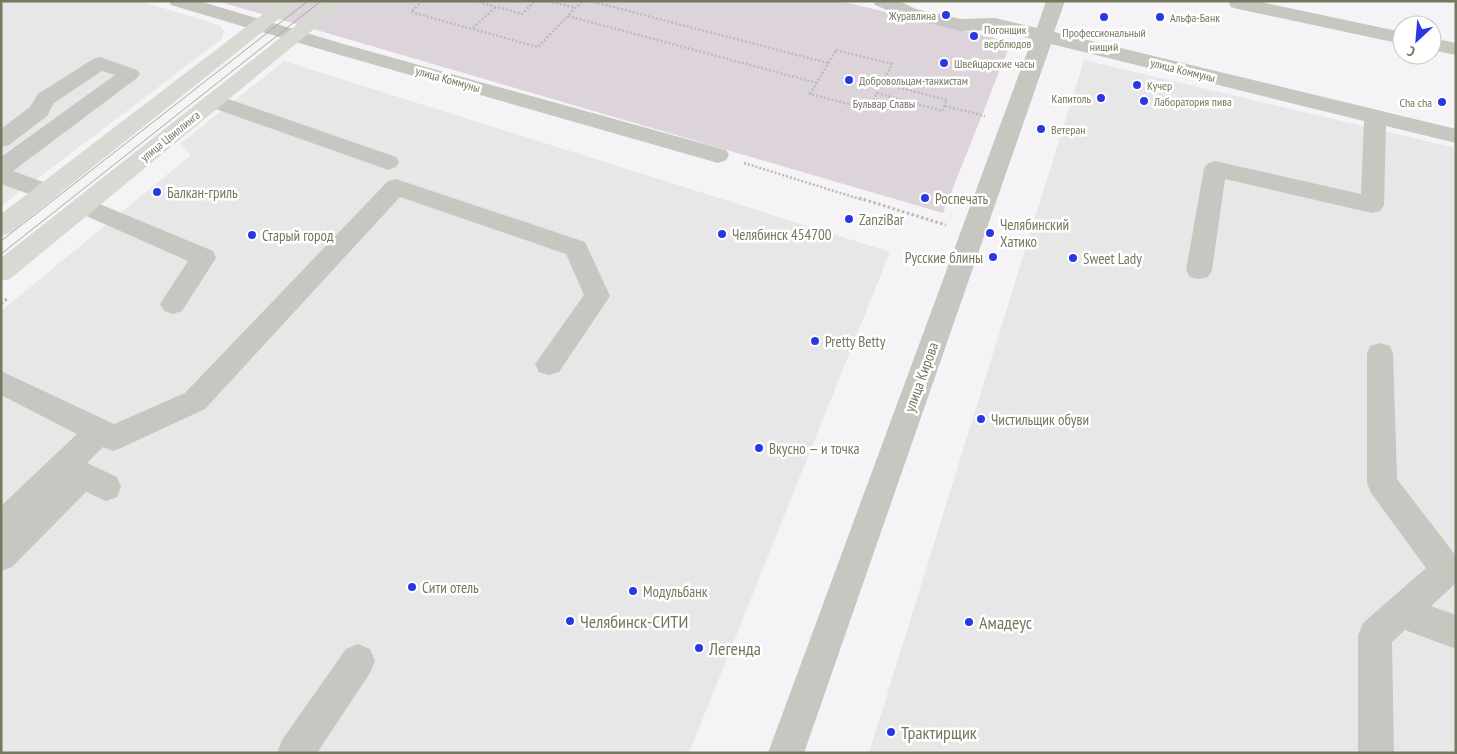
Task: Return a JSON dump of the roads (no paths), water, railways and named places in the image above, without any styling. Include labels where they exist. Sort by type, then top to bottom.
[{"type":"main road","points":[[1,227],[292,1]]},
{"type":"main road","name":"улица Цвиллинга","points":[[1,272],[339,1]]},
{"type":"street","name":"улица Коммуны","points":[[178,1],[260,26],[718,155]]},
{"type":"street","name":"улица Кирова","points":[[786,753],[1056,1]]},
{"type":"street","name":"улица Коммуны","points":[[885,2],[910,13],[961,25],[995,24],[1456,136]]},
{"type":"street","points":[[1238,3],[1392,36]]},
{"type":"street","points":[[1442,46],[1456,49]]},
{"type":"street","points":[[1,140],[39,111],[45,99],[100,63],[130,74],[1,168]]},
{"type":"street","points":[[214,101],[388,162]]},
{"type":"street","points":[[1199,270],[1214,169],[1372,205],[1375,116]]},
{"type":"street","points":[[1,175],[46,192]]},
{"type":"street","points":[[1,382],[113,438],[195,401],[396,187],[576,248],[597,296],[549,364]]},
{"type":"street","points":[[84,205],[204,258],[173,304]]},
{"type":"street","points":[[1376,753],[1375,636],[1401,612],[1451,572],[1382,484],[1380,354]]},
{"type":"street","points":[[1,527],[99,432]]},
{"type":"street","points":[[1,556],[83,475],[106,487]]},
{"type":"street","points":[[1401,612],[1456,632]]},
{"type":"street","points":[[295,753],[358,661]]},
{"type":"tram line","points":[[1,241],[308,1]]},
{"type":"tram line","points":[[1,254],[321,1]]},
{"type":"place","name":"Журавлина","points":[[946,15]]},
{"type":"place","name":"Профессиональный нищий","points":[[1104,17]]},
{"type":"place","name":"Альфа-Банк","points":[[1160,17]]},
{"type":"place","name":"Погонщик верблюдов","points":[[974,36]]},
{"type":"place","name":"Швейцарские часы","points":[[944,63]]},
{"type":"place","name":"Добровольцам-танкистам","points":[[849,80]]},
{"type":"place","name":"Кучер","points":[[1137,85]]},
{"type":"place","name":"Капитоль","points":[[1101,98]]},
{"type":"place","name":"Лаборатория пива","points":[[1144,101]]},
{"type":"place","name":"Cha cha","points":[[1442,102]]},
{"type":"place","name":"Ветеран","points":[[1041,129]]},
{"type":"place","name":"Балкан-гриль","points":[[157,192]]},
{"type":"place","name":"Роспечать","points":[[925,198]]},
{"type":"place","name":"ZanziBar","points":[[849,219]]},
{"type":"place","name":"Челябинский Хатико","points":[[990,233]]},
{"type":"place","name":"Челябинск 454700","points":[[722,234]]},
{"type":"place","name":"Старый город","points":[[252,235]]},
{"type":"place","name":"Русские блины","points":[[993,257]]},
{"type":"place","name":"Sweet Lady","points":[[1073,258]]},
{"type":"place","name":"Pretty Betty","points":[[815,341]]},
{"type":"place","name":"Чистильщик обуви","points":[[981,419]]},
{"type":"place","name":"Вкусно — и точка","points":[[759,448]]},
{"type":"place","name":"Сити отель","points":[[412,587]]},
{"type":"place","name":"Модульбанк","points":[[633,591]]},
{"type":"place","name":"Челябинск-СИТИ","points":[[570,621]]},
{"type":"place","name":"Амадеус","points":[[969,622]]},
{"type":"place","name":"Легенда","points":[[699,648]]},
{"type":"place","name":"Трактирщик","points":[[891,732]]},
{"type":"park label","name":"Бульвар Славы","points":[[884,103]]}]
